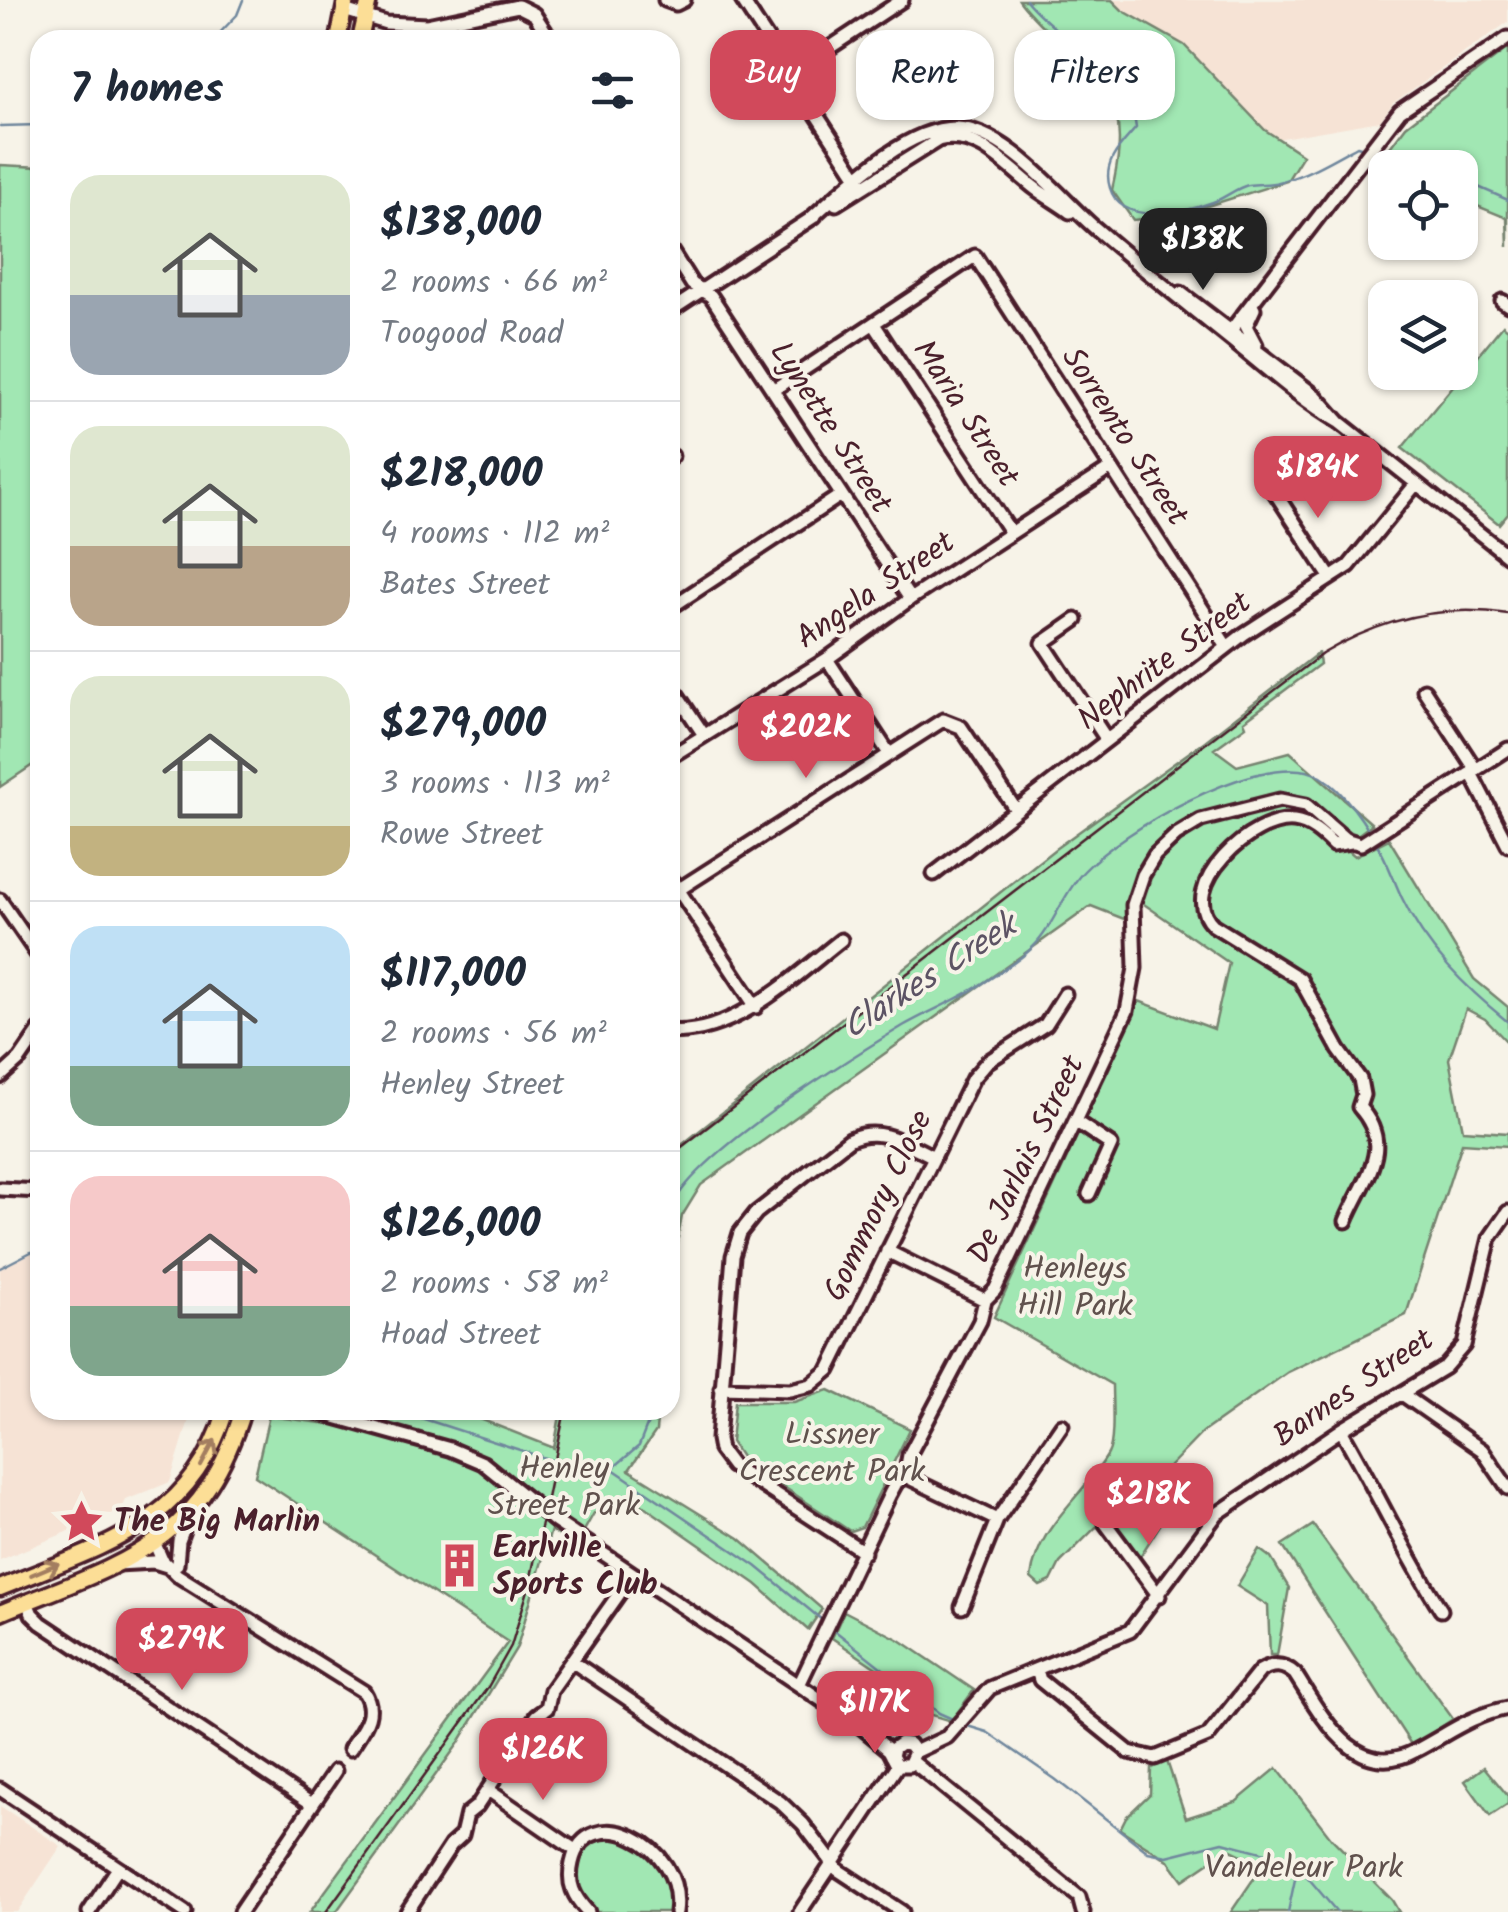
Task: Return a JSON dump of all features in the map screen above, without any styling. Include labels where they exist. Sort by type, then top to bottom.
[{"type":"main road","points":[[362,30],[369,0]]},
{"type":"main road","points":[[340,30],[345,5]]},
{"type":"main road","points":[[0,1588],[104,1545],[150,1520],[182,1492],[200,1468],[222,1420]]},
{"type":"main road","points":[[0,1613],[117,1564],[159,1541],[189,1514],[224,1462],[239,1420]]},
{"type":"main road","points":[[150,1520],[159,1541]]},
{"type":"street","points":[[665,0],[676,4],[684,0]]},
{"type":"street","points":[[742,0],[761,30]]},
{"type":"street","points":[[836,43],[902,0]]},
{"type":"street","points":[[345,5],[364,16],[393,24],[439,24],[518,6],[534,14],[544,30]]},
{"type":"street","points":[[1229,333],[1389,123],[1411,103],[1508,38]]},
{"type":"street","points":[[819,120],[860,182]]},
{"type":"street","points":[[680,304],[860,182],[938,140],[957,137],[984,147],[1038,191],[1095,228],[1188,307],[1265,356],[1504,554],[1507,536]]},
{"type":"street","points":[[1265,356],[1249,336],[1247,320],[1300,238]]},
{"type":"street","name":"Sorrento Street","points":[[874,324],[975,256],[1227,647]]},
{"type":"street","points":[[1130,256],[1222,316],[1245,311]]},
{"type":"street","name":"Lynette Street","points":[[680,265],[692,284],[711,296],[910,599]]},
{"type":"street","points":[[772,390],[874,324]]},
{"type":"street","name":"Maria Street","points":[[874,324],[1011,534]]},
{"type":"street","points":[[1229,333],[1309,404],[1340,422]]},
{"type":"street","name":"Angela Street","points":[[680,750],[826,659],[910,599],[1111,468]]},
{"type":"street","name":"Nephrite Street","points":[[934,874],[1227,647],[1349,566],[1416,484]]},
{"type":"street","points":[[1272,488],[1330,577]]},
{"type":"street","points":[[680,601],[842,494]]},
{"type":"street","points":[[1076,620],[1043,642],[1107,740]]},
{"type":"street","points":[[826,659],[888,752]]},
{"type":"street","points":[[1424,690],[1474,771],[1508,845]]},
{"type":"street","points":[[680,699],[704,734]]},
{"type":"street","points":[[680,889],[937,722],[949,720],[961,728],[1016,810]]},
{"type":"street","points":[[1346,1221],[1375,1156],[1377,1140],[1372,1123],[1359,1107],[1363,1095],[1360,1079],[1339,1050],[1300,979],[1209,921],[1203,902],[1213,869],[1242,840],[1277,822],[1309,825],[1334,845],[1359,843],[1508,749]]},
{"type":"street","name":"De Jarlais Street","points":[[799,1684],[896,1483],[905,1476],[906,1462],[980,1321],[985,1300],[995,1290],[1127,1010],[1135,968],[1132,918],[1136,892],[1148,864],[1188,826],[1213,816],[1286,800],[1316,811],[1359,843]]},
{"type":"street","points":[[680,893],[756,1007]]},
{"type":"street","points":[[0,900],[30,944]]},
{"type":"street","points":[[680,1030],[710,1026],[756,1007],[841,940]]},
{"type":"street","name":"Gommory Close","points":[[721,1388],[790,1390],[811,1385],[829,1370],[980,1069],[1046,1024],[1065,994]]},
{"type":"street","points":[[0,1077],[30,1044]]},
{"type":"street","points":[[1075,1121],[1110,1145],[1089,1194]]},
{"type":"street","points":[[864,1552],[725,1458],[718,1439],[733,1256],[747,1222],[860,1134],[882,1133],[934,1156]]},
{"type":"street","points":[[0,1190],[30,1191]]},
{"type":"street","name":"Barnes Street","points":[[914,1757],[953,1732],[990,1688],[1130,1632],[1218,1514],[1341,1430],[1445,1368],[1464,1344],[1490,1238],[1508,1212]]},
{"type":"street","points":[[887,1251],[985,1300]]},
{"type":"street","points":[[1402,1394],[1482,1450],[1508,1488]]},
{"type":"street","points":[[346,1420],[450,1449],[482,1463],[556,1522],[860,1726],[895,1760],[908,1766],[914,1757]]},
{"type":"street","points":[[962,1607],[997,1520],[1062,1425]]},
{"type":"street","points":[[1341,1430],[1412,1565],[1441,1610]]},
{"type":"street","points":[[905,1476],[997,1520]]},
{"type":"street","points":[[172,1565],[189,1514]]},
{"type":"street","points":[[1106,1524],[1159,1596]]},
{"type":"street","points":[[159,1541],[172,1565],[191,1581],[358,1688],[370,1704],[370,1716],[350,1749]]},
{"type":"street","points":[[117,1564],[172,1565]]},
{"type":"street","points":[[407,1912],[462,1836],[467,1814],[488,1790],[536,1716],[547,1708],[551,1690],[633,1574]]},
{"type":"street","points":[[27,1602],[42,1623],[312,1804]]},
{"type":"street","points":[[573,1662],[780,1802],[803,1824],[838,1870],[902,1912]]},
{"type":"street","points":[[1036,1670],[1040,1680],[1129,1752],[1155,1758],[1208,1736],[1260,1671],[1272,1666],[1286,1667],[1295,1674],[1340,1739],[1356,1751],[1374,1757],[1406,1756],[1470,1718],[1508,1708]]},
{"type":"street","points":[[860,1726],[909,1744],[914,1757],[935,1778],[1079,1897],[1083,1912]]},
{"type":"street","points":[[800,1912],[895,1760],[895,1746],[901,1743]]},
{"type":"street","points":[[935,1778],[932,1755],[938,1744]]},
{"type":"street","points":[[240,1912],[335,1772]]},
{"type":"street","points":[[0,1789],[185,1912]]},
{"type":"street","points":[[488,1790],[575,1850]]},
{"type":"street","points":[[588,1912],[572,1892],[569,1875],[575,1850],[590,1837],[613,1832],[645,1842],[658,1852],[673,1878],[676,1912]]},
{"type":"street","points":[[88,1912],[118,1868]]},
{"type":"shaded area","points":[[1070,0],[1508,0],[1508,22],[1393,103],[1380,121],[1248,144],[1175,85],[1175,30],[1107,30]]},
{"type":"shaded area","points":[[30,1253],[30,1420],[189,1420],[170,1482],[126,1500],[122,1509],[0,1560],[0,1266]]},
{"type":"shaded area","points":[[0,1806],[61,1846],[17,1912],[0,1912]]},
{"type":"green space","points":[[1019,0],[1112,0],[1157,30],[1046,30]]},
{"type":"green space","points":[[1175,40],[1265,130],[1303,155],[1287,181],[1179,215],[1133,220],[1112,190],[1118,122],[1175,120]]},
{"type":"green space","points":[[1508,48],[1508,247],[1507,218],[1478,206],[1478,150],[1388,150],[1406,126]]},
{"type":"green space","points":[[0,165],[30,166],[30,767],[0,787]]},
{"type":"green space","points":[[1503,325],[1508,329],[1508,513],[1499,524],[1402,448],[1450,390],[1478,390],[1478,355]]},
{"type":"green space","name":"Henleys Hill Park","points":[[1318,653],[1320,664],[1244,721],[1246,726],[1214,749],[1237,766],[1290,752],[1372,824],[1343,846],[1355,856],[1389,839],[1474,979],[1508,1007],[1508,1043],[1485,1019],[1466,1009],[1449,1059],[1463,1130],[1508,1133],[1508,1146],[1462,1143],[1406,1315],[1288,1372],[1203,1432],[1170,1466],[1160,1509],[1167,1514],[1139,1558],[1118,1531],[1096,1527],[1060,1563],[1051,1581],[1040,1586],[1031,1578],[1042,1543],[1108,1454],[1112,1385],[994,1317],[1139,1001],[1214,1029],[1229,963],[1141,902],[1124,919],[1091,906],[701,1185],[682,1216],[680,1227],[680,1146],[1055,849],[1205,741]]},
{"type":"green space","name":"Lissner Crescent Park","points":[[829,1390],[910,1429],[862,1527],[850,1531],[743,1460],[731,1442],[735,1402],[794,1402]]},
{"type":"green space","name":"Henley Street Park","points":[[268,1420],[352,1427],[333,1420],[483,1420],[554,1448],[559,1420],[657,1420],[656,1431],[629,1470],[739,1538],[822,1609],[808,1630],[756,1584],[641,1504],[594,1513],[575,1547],[551,1530],[517,1647],[458,1744],[336,1912],[310,1912],[508,1642],[255,1476]]},
{"type":"green space","points":[[1313,1525],[1453,1719],[1412,1746],[1282,1545]]},
{"type":"green space","points":[[1259,1549],[1271,1558],[1289,1588],[1277,1655],[1270,1655],[1268,1606],[1237,1586]]},
{"type":"green space","points":[[844,1611],[900,1640],[974,1690],[951,1721],[931,1715],[894,1680],[832,1638]]},
{"type":"green space","name":"Vandeleur Park","points":[[1167,1761],[1186,1818],[1236,1802],[1277,1768],[1332,1839],[1399,1912],[1231,1912],[1263,1865],[1229,1849],[1183,1880],[1168,1860],[1120,1829],[1126,1817],[1150,1794],[1151,1768]]},
{"type":"green space","points":[[1484,1767],[1508,1796],[1508,1804],[1490,1816],[1465,1781]]},
{"type":"green space","points":[[613,1832],[659,1852],[676,1912],[588,1912],[572,1892],[575,1850]]},
{"type":"waterway","points":[[223,30],[237,15],[243,0]]},
{"type":"waterway","points":[[1026,0],[1107,74],[1131,108],[1136,128],[1114,155],[1108,171],[1116,200],[1127,208],[1155,214],[1186,210],[1248,185],[1289,179],[1357,146],[1364,148]]},
{"type":"waterway","points":[[0,126],[30,125]]},
{"type":"waterway","points":[[1478,187],[1508,200]]},
{"type":"waterway","name":"Clarkes Creek","points":[[680,1192],[735,1140],[810,1085],[1020,958],[1040,939],[1084,871],[1128,836],[1189,800],[1253,775],[1307,771],[1335,788],[1371,834]]},
{"type":"waterway","name":"Clarkes Creek","points":[[1375,841],[1423,934],[1462,981],[1508,1022]]},
{"type":"waterway","name":"Clarkes Creek","points":[[0,1268],[30,1253]]},
{"type":"waterway","name":"Clarkes Creek","points":[[427,1420],[582,1470],[607,1473],[639,1446],[649,1420]]},
{"type":"waterway","points":[[613,1469],[756,1566],[822,1620]]},
{"type":"waterway","points":[[834,1630],[939,1713],[957,1721]]},
{"type":"waterway","points":[[964,1725],[987,1732],[1148,1852],[1167,1856],[1223,1842],[1293,1860],[1337,1912]]},
{"type":"waterway","points":[[1288,1912],[1297,1870]]},
{"type":"railway","points":[[680,1148],[1322,654],[1366,632],[1411,617],[1459,611],[1508,614]]},
{"type":"railway","points":[[326,1912],[488,1687],[511,1646],[529,1587],[563,1420]]},
{"type":"place","name":"The Big Marlin","points":[[81,1522]]},
{"type":"place","name":"Earlville Sports Club","points":[[460,1566]]}]
